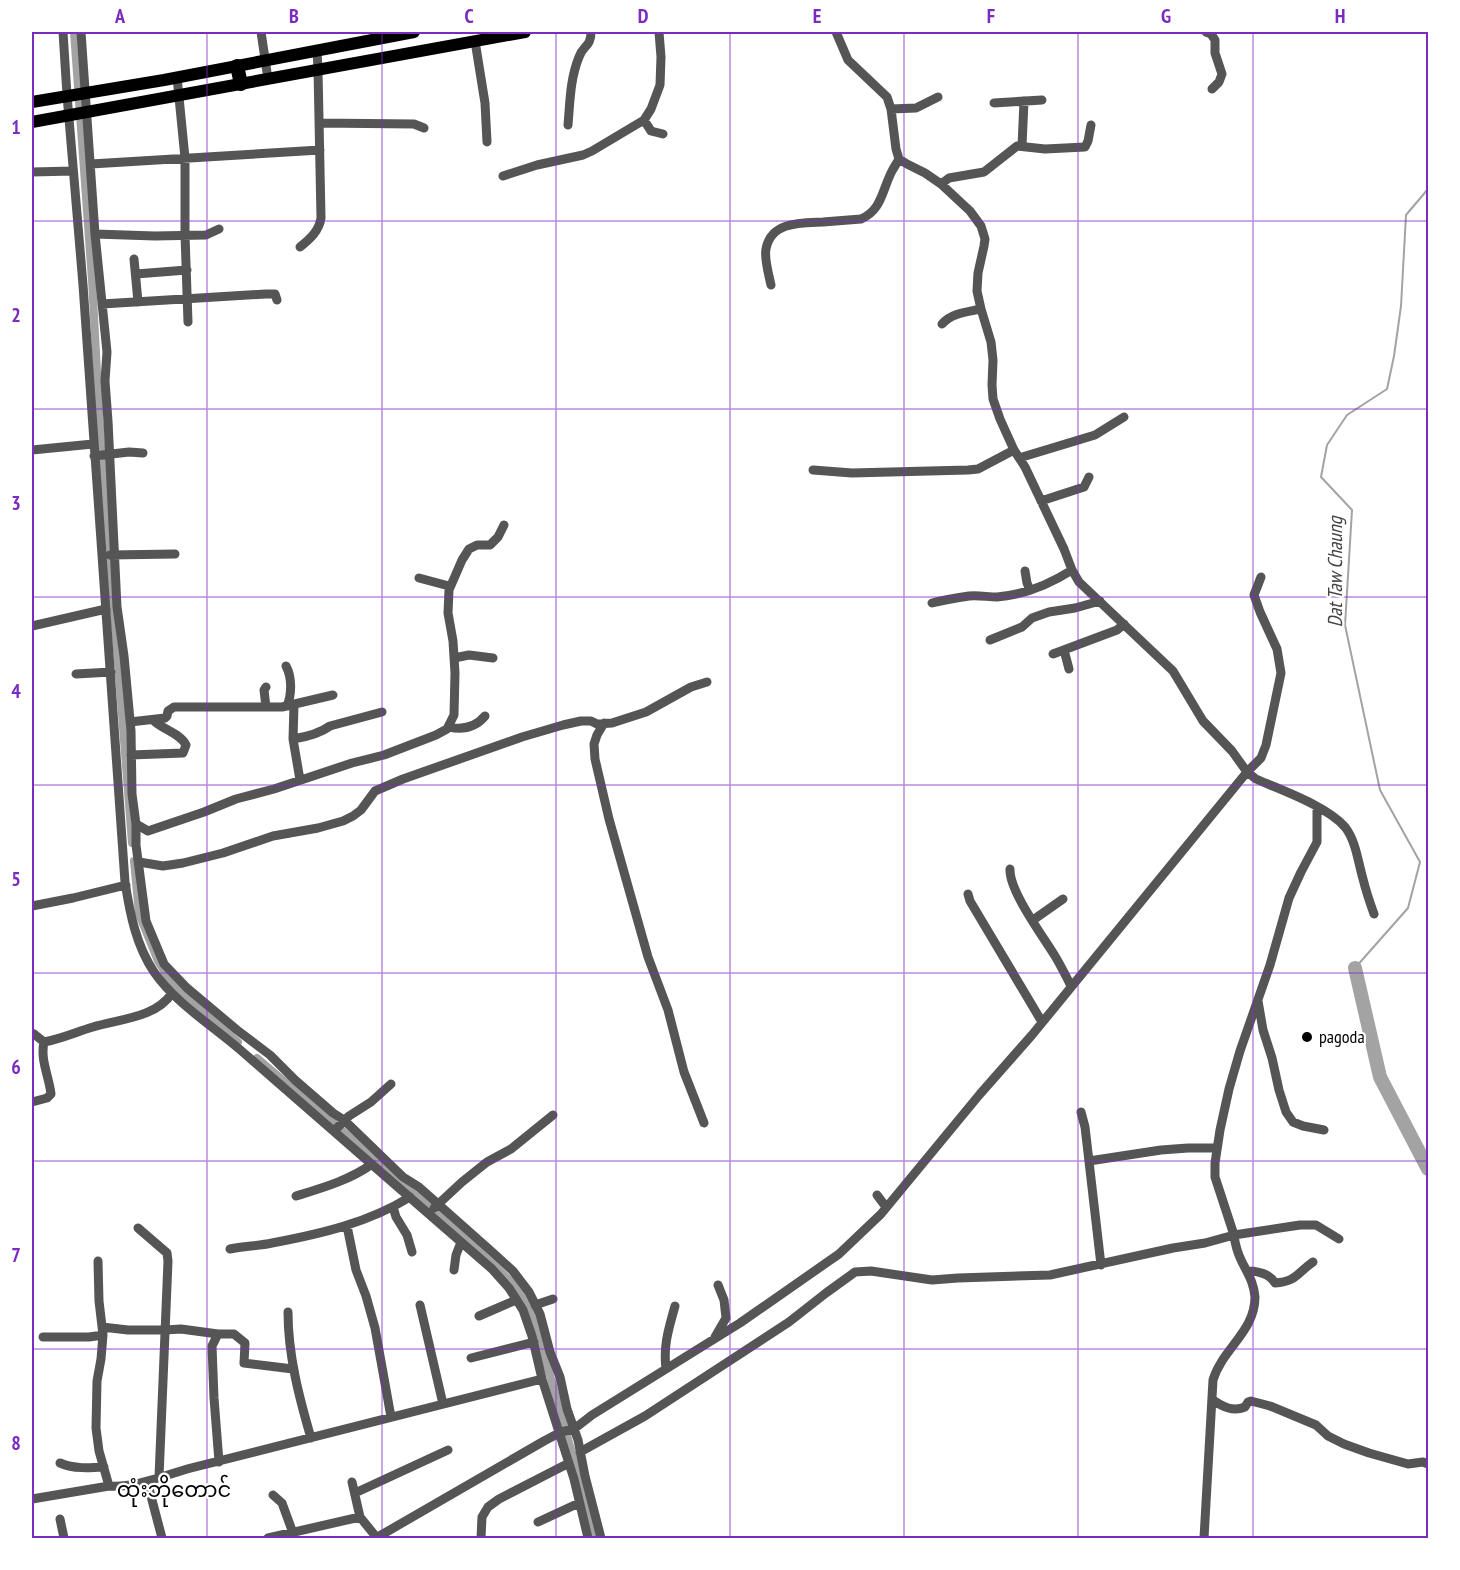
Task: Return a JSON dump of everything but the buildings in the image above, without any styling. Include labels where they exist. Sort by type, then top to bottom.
[{"type":"highway","points":[[237,66],[241,84]]},
{"type":"main road","points":[[32,102],[414,32]]},
{"type":"main road","points":[[32,122],[525,32]]},
{"type":"street","points":[[63,32],[76,93],[77,113],[91,164],[95,234],[107,352],[101,456],[109,555],[124,656],[130,722],[131,755],[126,789],[136,824],[136,845],[146,921],[164,964],[187,988],[270,1055],[303,1087],[372,1164],[410,1197],[459,1221],[513,1271],[529,1292],[540,1314],[550,1352],[560,1377],[567,1409],[566,1431],[569,1463],[575,1483],[575,1505],[588,1539]]},
{"type":"street","points":[[81,32],[73,171],[93,444],[101,456],[109,555],[106,609],[111,672],[126,789],[126,885],[130,917],[141,946],[155,972],[172,993],[403,1177],[419,1187],[433,1209],[461,1242],[492,1269],[509,1288],[523,1310],[534,1342],[542,1379],[566,1431],[580,1452],[601,1539]]},
{"type":"street","points":[[261,32],[268,79]]},
{"type":"street","points":[[568,125],[573,76],[579,55],[590,43],[591,32]]},
{"type":"street","points":[[503,176],[537,165],[583,155],[644,120],[660,85],[659,32]]},
{"type":"street","points":[[836,32],[848,60],[887,97],[899,159],[925,172],[941,184],[970,211],[981,226],[984,239],[977,291],[992,342],[993,399],[1016,454],[1025,467],[1079,582],[1173,671],[1203,722],[1232,751],[1247,771],[1256,779],[1317,807],[1346,828],[1354,845],[1374,914]]},
{"type":"street","points":[[1206,32],[1211,34],[1215,40],[1215,52],[1222,74],[1220,82],[1212,89]]},
{"type":"street","points":[[475,41],[485,103],[487,142]]},
{"type":"street","points":[[300,247],[310,240],[320,224],[317,50]]},
{"type":"street","points":[[177,77],[185,158],[188,322]]},
{"type":"street","points":[[891,109],[915,108],[938,97]]},
{"type":"street","points":[[994,103],[1042,100]]},
{"type":"street","points":[[1022,146],[1024,101]]},
{"type":"street","points":[[644,120],[651,131],[663,134]]},
{"type":"street","points":[[319,123],[414,124],[424,128]]},
{"type":"street","points":[[941,184],[949,178],[984,172],[1017,146],[1046,149],[1084,147],[1089,141],[1091,125]]},
{"type":"street","points":[[91,164],[320,150]]},
{"type":"street","points":[[771,285],[765,250],[776,231],[785,225],[800,222],[861,219],[869,216],[876,208],[891,171],[899,159]]},
{"type":"street","points":[[32,172],[73,171]]},
{"type":"street","points":[[95,234],[206,235],[219,229]]},
{"type":"street","points":[[134,259],[138,302]]},
{"type":"street","points":[[136,274],[187,270]]},
{"type":"street","points":[[102,304],[272,294],[275,294],[277,300]]},
{"type":"street","points":[[942,324],[947,318],[981,309]]},
{"type":"street","points":[[813,470],[852,473],[978,469],[1016,454],[1095,435],[1124,417]]},
{"type":"street","points":[[32,450],[93,444]]},
{"type":"street","points":[[101,456],[129,452],[143,453]]},
{"type":"street","points":[[1041,501],[1084,487],[1089,477]]},
{"type":"street","points":[[136,824],[148,831],[236,799],[384,755],[448,728],[454,715],[454,658],[448,613],[449,586],[469,549],[477,545],[490,545],[498,537],[504,525]]},
{"type":"street","points":[[109,555],[175,554]]},
{"type":"street","points":[[932,603],[966,597],[1004,596],[1030,590],[1055,581],[1072,570]]},
{"type":"street","points":[[1025,571],[1030,590]]},
{"type":"street","points":[[352,1482],[360,1517],[381,1537],[544,1441],[566,1431],[740,1323],[839,1254],[886,1207],[1260,758],[1266,745],[1281,674],[1277,649],[1254,595],[1260,577]]},
{"type":"street","points":[[419,578],[449,586]]},
{"type":"street","points":[[990,640],[1022,627],[1032,618],[1100,601]]},
{"type":"street","points":[[32,626],[106,609]]},
{"type":"street","points":[[1053,654],[1117,630],[1124,624]]},
{"type":"street","points":[[1064,650],[1069,669]]},
{"type":"street","points":[[454,658],[469,655],[492,658]]},
{"type":"street","points":[[286,666],[291,680],[293,739],[300,780]]},
{"type":"street","points":[[76,674],[111,672]]},
{"type":"street","points":[[139,862],[163,866],[183,863],[223,853],[273,836],[343,821],[361,810],[375,791],[403,779],[563,725],[581,721],[612,723],[646,712],[691,687],[707,682]]},
{"type":"street","points":[[263,688],[264,707]]},
{"type":"street","points":[[130,722],[165,718],[174,707],[291,706],[333,695]]},
{"type":"street","points":[[293,739],[382,712]]},
{"type":"street","points":[[448,728],[460,730],[472,726],[485,716]]},
{"type":"street","points":[[131,755],[178,754],[185,750],[186,745],[183,740],[160,727],[153,720]]},
{"type":"street","points":[[604,723],[597,735],[594,751],[609,819],[645,948],[668,1011],[684,1072],[704,1123]]},
{"type":"street","points":[[1204,1539],[1216,1370],[1250,1322],[1255,1297],[1252,1281],[1239,1256],[1215,1177],[1217,1148],[1229,1089],[1289,898],[1317,842],[1317,807]]},
{"type":"street","points":[[1010,869],[1013,885],[1071,986]]},
{"type":"street","points":[[32,906],[126,885]]},
{"type":"street","points":[[968,894],[1042,1022]]},
{"type":"street","points":[[1033,920],[1063,899]]},
{"type":"street","points":[[32,1034],[44,1042],[60,1039],[149,1011],[161,1005],[172,993]]},
{"type":"street","points":[[1258,999],[1263,1030],[1286,1112],[1293,1122],[1324,1130]]},
{"type":"street","points":[[32,1102],[47,1098],[51,1094],[44,1066],[42,1049],[44,1042]]},
{"type":"street","points":[[339,1126],[391,1084]]},
{"type":"street","points":[[1081,1112],[1101,1265]]},
{"type":"street","points":[[433,1209],[487,1162],[511,1149],[553,1115]]},
{"type":"street","points":[[1089,1161],[1161,1150],[1217,1148]]},
{"type":"street","points":[[296,1196],[335,1183],[365,1170],[372,1164]]},
{"type":"street","points":[[877,1194],[886,1207]]},
{"type":"street","points":[[230,1250],[347,1226],[393,1207],[410,1197]]},
{"type":"street","points":[[393,1207],[407,1235],[412,1252]]},
{"type":"street","points":[[580,1452],[645,1416],[789,1322],[855,1272],[871,1271],[932,1280],[1050,1275],[1234,1235],[1300,1225],[1316,1225],[1338,1239]]},
{"type":"street","points":[[347,1226],[356,1270],[375,1328],[391,1418]]},
{"type":"street","points":[[138,1228],[167,1253],[168,1261],[159,1477]]},
{"type":"street","points":[[454,1270],[461,1242]]},
{"type":"street","points":[[98,1261],[102,1331],[97,1381],[96,1428],[109,1486]]},
{"type":"street","points":[[1247,1271],[1258,1271],[1271,1276],[1275,1283],[1286,1282],[1293,1280],[1302,1269],[1313,1262]]},
{"type":"street","points":[[714,1339],[726,1318],[724,1300],[718,1285]]},
{"type":"street","points":[[535,1305],[553,1299]]},
{"type":"street","points":[[479,1316],[516,1300]]},
{"type":"street","points":[[420,1305],[443,1404]]},
{"type":"street","points":[[666,1369],[664,1353],[666,1337],[675,1306]]},
{"type":"street","points":[[288,1312],[293,1369],[311,1438]]},
{"type":"street","points":[[43,1337],[89,1337],[102,1331],[181,1329],[234,1334],[245,1343],[244,1363],[293,1369]]},
{"type":"street","points":[[218,1334],[212,1347],[219,1462]]},
{"type":"street","points":[[471,1358],[534,1342]]},
{"type":"street","points":[[32,1499],[109,1486],[149,1486],[159,1477],[542,1379]]},
{"type":"street","points":[[1213,1400],[1230,1409],[1240,1409],[1251,1401],[1269,1406],[1316,1425],[1328,1436],[1344,1444],[1408,1464],[1423,1462],[1428,1464]]},
{"type":"street","points":[[355,1493],[448,1450]]},
{"type":"street","points":[[60,1463],[86,1469],[104,1467]]},
{"type":"street","points":[[481,1539],[482,1517],[488,1507],[569,1463]]},
{"type":"street","points":[[149,1486],[162,1539]]},
{"type":"street","points":[[273,1495],[282,1503],[293,1533]]},
{"type":"street","points":[[538,1522],[575,1505]]},
{"type":"street","points":[[268,1539],[360,1517]]},
{"type":"street","points":[[60,1520],[64,1539]]},
{"type":"waterway","points":[[74,32],[101,444],[132,843]]},
{"type":"waterway","name":"Dat Taw Chaung","points":[[1355,968],[1408,908],[1420,862],[1380,790],[1345,625],[1352,510],[1321,477],[1327,445],[1347,415],[1387,389],[1401,306],[1406,215],[1428,189]]},
{"type":"waterway","points":[[134,861],[139,914],[158,961],[169,979],[238,1042]]},
{"type":"waterway","points":[[1355,968],[1380,1077],[1428,1169]]},
{"type":"waterway","points":[[257,1058],[440,1214],[518,1288],[531,1308],[596,1538]]},
{"type":"place","name":"pagoda","points":[[1307,1037]]},
{"type":"district","name":"ထုံးဘိုတောင်","points":[[174,1490]]}]
